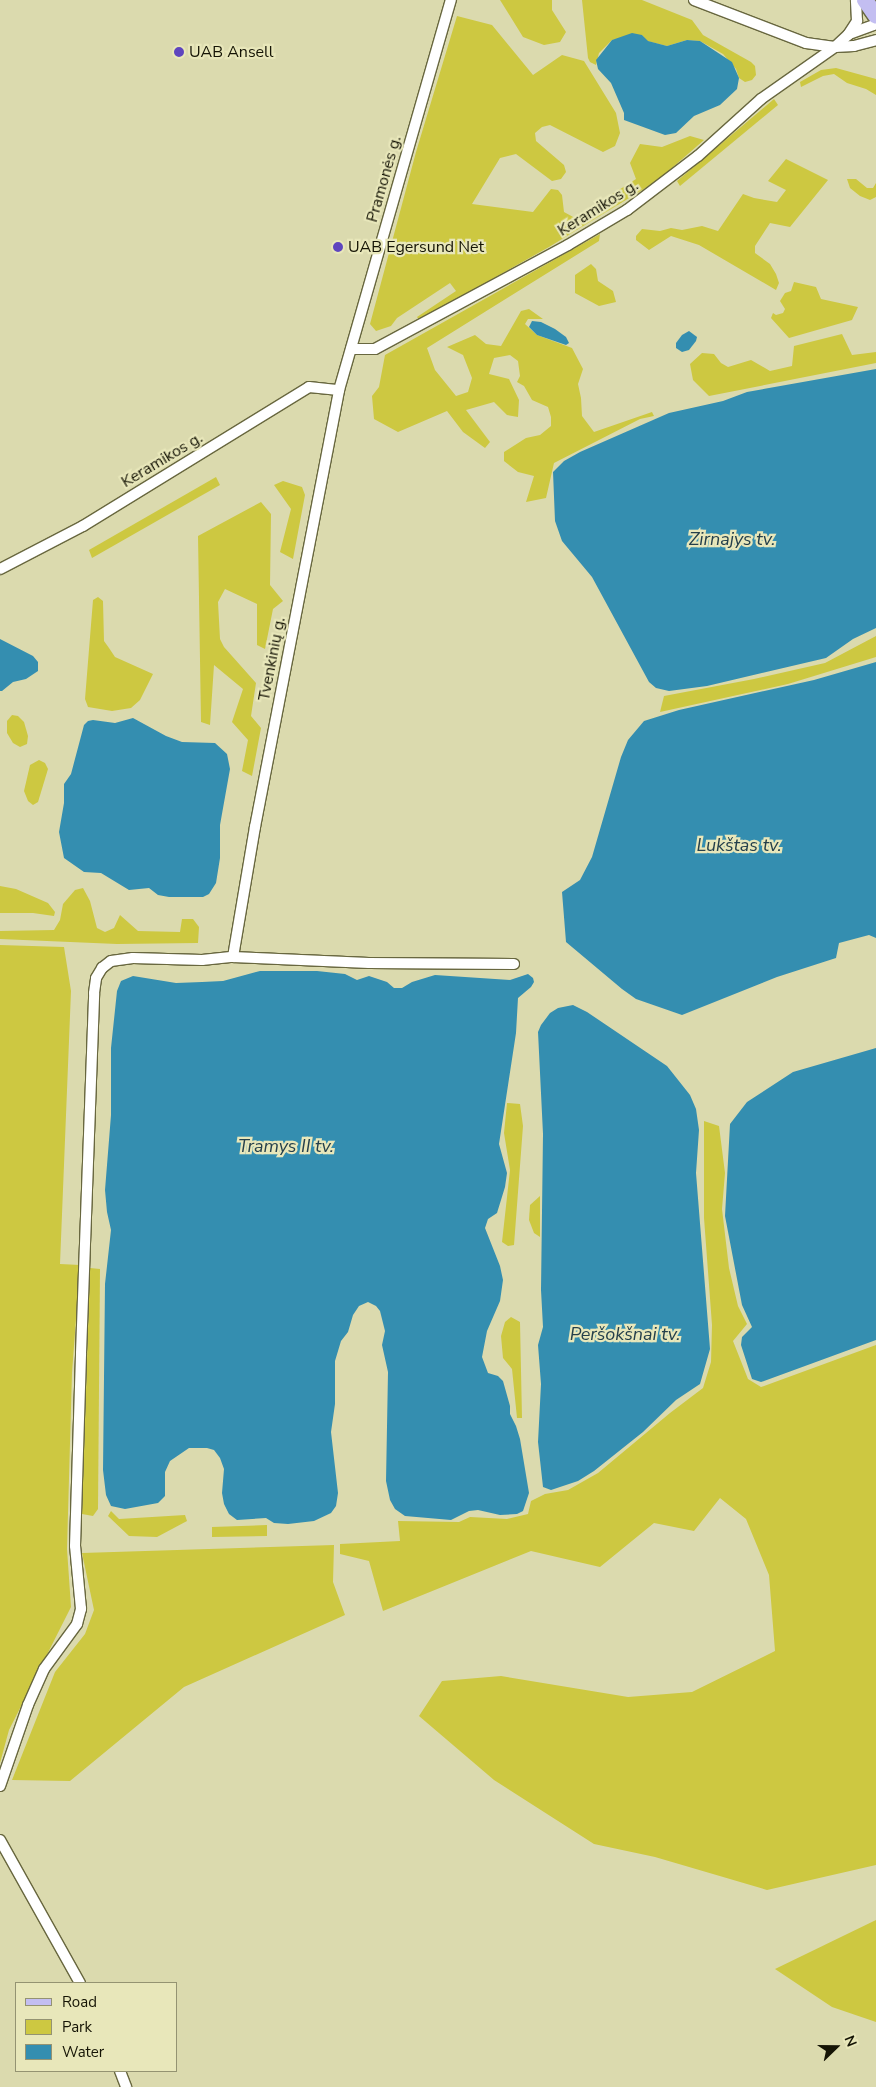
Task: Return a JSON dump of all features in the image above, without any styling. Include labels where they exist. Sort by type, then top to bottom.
[{"type":"main road","points":[[865,0],[876,16]]},
{"type":"street","name":"Pramonės g.","points":[[346,367],[451,0]]},
{"type":"street","points":[[694,0],[806,43],[835,47],[854,46],[876,40]]},
{"type":"street","points":[[835,47],[848,35],[857,21],[856,0]]},
{"type":"street","points":[[848,35],[876,24]]},
{"type":"street","name":"Keramikos g.","points":[[351,349],[375,349],[606,223],[653,191],[698,156],[761,99],[835,47]]},
{"type":"street","name":"Tvenkinių g.","points":[[233,958],[255,827],[339,390],[346,367]]},
{"type":"street","name":"Keramikos g.","points":[[0,569],[84,526],[309,387],[339,390]]},
{"type":"street","points":[[0,1786],[28,1705],[44,1669],[77,1624],[81,1609],[75,1546],[94,993],[96,978],[102,968],[111,961],[133,958],[202,960],[233,958],[514,964]]},
{"type":"street","points":[[0,1840],[79,1982]]},
{"type":"street","points":[[120,2072],[126,2087]]},
{"type":"green space","points":[[500,0],[552,0],[552,10],[566,32],[560,42],[544,45],[523,37]]},
{"type":"green space","points":[[582,0],[642,0],[692,20],[703,35],[751,62],[755,66],[756,75],[752,80],[745,82],[739,78],[736,69],[723,54],[700,41],[687,40],[667,46],[647,41],[642,35],[612,40],[599,53],[596,65],[590,62],[588,58]]},
{"type":"green space","points":[[457,16],[492,25],[533,75],[562,55],[584,61],[616,113],[620,133],[615,146],[603,152],[550,125],[542,127],[535,133],[536,141],[564,165],[566,172],[561,179],[552,181],[516,154],[500,158],[472,204],[533,212],[551,189],[558,190],[562,195],[564,212],[575,218],[636,179],[630,163],[640,144],[662,147],[690,136],[704,140],[657,181],[549,247],[419,320],[417,317],[456,291],[450,283],[397,318],[391,326],[376,331],[370,324],[416,152]]},
{"type":"green space","points":[[836,68],[876,79],[876,95],[866,89],[847,83],[834,74],[823,76],[801,87],[800,82],[821,70]]},
{"type":"green space","points":[[774,99],[778,105],[680,186],[677,181]]},
{"type":"green space","points":[[786,159],[828,180],[790,227],[770,223],[755,246],[755,253],[770,264],[776,274],[779,283],[776,290],[699,245],[671,236],[649,250],[636,240],[636,236],[642,229],[660,231],[671,228],[682,230],[702,226],[718,231],[743,194],[777,202],[786,190],[768,181]]},
{"type":"green space","points":[[847,179],[856,179],[867,188],[873,188],[876,183],[876,197],[870,200],[860,196],[850,188]]},
{"type":"green space","points":[[600,234],[599,241],[427,348],[435,370],[456,396],[468,392],[472,378],[463,355],[447,347],[475,335],[486,344],[501,346],[521,311],[529,309],[543,319],[528,319],[525,324],[537,335],[572,348],[583,369],[578,384],[582,416],[594,432],[652,412],[654,416],[640,419],[554,463],[546,498],[526,502],[534,476],[518,472],[504,461],[504,452],[526,438],[540,435],[551,426],[551,417],[548,407],[532,400],[524,386],[517,382],[520,376],[518,361],[510,355],[494,358],[489,374],[509,379],[519,400],[518,417],[507,415],[494,402],[466,410],[490,442],[485,448],[463,432],[447,411],[398,432],[374,419],[372,396],[379,387],[385,355]]},
{"type":"green space","points":[[591,264],[596,269],[598,281],[613,291],[616,302],[599,306],[575,293],[575,275]]},
{"type":"green space","points":[[794,282],[816,287],[821,299],[858,307],[852,320],[789,338],[771,318],[773,313],[776,315],[783,313],[785,309],[780,301],[785,293],[791,291]]},
{"type":"green space","points":[[842,334],[852,355],[876,352],[876,363],[709,396],[693,380],[690,364],[702,353],[714,354],[721,363],[728,367],[751,360],[770,371],[792,366],[794,346]]},
{"type":"green space","points":[[216,477],[220,485],[92,558],[89,550]]},
{"type":"green space","points":[[283,481],[302,487],[305,495],[293,559],[280,552],[291,509],[274,485]]},
{"type":"green space","points":[[261,502],[271,514],[270,585],[283,601],[273,609],[265,649],[257,645],[257,604],[225,589],[218,602],[220,639],[224,647],[256,683],[251,716],[261,728],[252,776],[242,771],[248,740],[232,722],[243,689],[214,665],[210,725],[201,722],[198,536]]},
{"type":"green space","points":[[98,597],[103,601],[104,641],[115,657],[153,674],[140,700],[131,708],[112,711],[88,707],[85,699],[93,600]]},
{"type":"green space","points":[[876,636],[876,657],[788,684],[660,712],[664,696],[825,663]]},
{"type":"green space","points":[[12,715],[18,716],[24,722],[28,736],[27,744],[20,747],[13,743],[7,733],[7,721]]},
{"type":"green space","points":[[39,760],[45,763],[48,769],[38,802],[33,805],[28,801],[24,791],[30,765]]},
{"type":"green space","points":[[0,886],[16,889],[48,903],[55,912],[54,916],[33,913],[0,913]]},
{"type":"green space","points":[[83,888],[90,901],[97,928],[105,932],[114,928],[120,915],[138,931],[180,932],[182,919],[193,919],[199,927],[198,943],[117,944],[0,939],[0,931],[54,930],[60,920],[63,904],[75,890]]},
{"type":"green space","points":[[0,945],[64,947],[71,991],[60,1264],[80,1265],[72,1373],[67,1549],[71,1607],[9,1730],[0,1763]]},
{"type":"green space","points":[[507,1103],[520,1104],[523,1126],[514,1245],[508,1246],[502,1242],[510,1170],[504,1133]]},
{"type":"green space","points":[[704,1121],[719,1126],[725,1173],[722,1209],[729,1268],[738,1306],[747,1324],[733,1341],[748,1379],[761,1387],[876,1345],[876,1865],[767,1890],[655,1857],[594,1844],[494,1780],[419,1716],[442,1681],[501,1676],[628,1697],[692,1692],[775,1651],[769,1575],[746,1519],[720,1498],[694,1531],[654,1523],[600,1567],[531,1551],[383,1611],[369,1561],[340,1554],[340,1544],[400,1541],[398,1521],[459,1522],[470,1517],[507,1519],[528,1514],[531,1501],[545,1494],[568,1490],[598,1473],[703,1388],[711,1362],[712,1325],[704,1218]]},
{"type":"green space","points":[[540,1196],[540,1237],[534,1233],[529,1220],[530,1205]]},
{"type":"green space","points":[[90,1268],[100,1269],[98,1509],[93,1516],[82,1514]]},
{"type":"green space","points":[[511,1317],[520,1322],[522,1418],[517,1418],[512,1369],[503,1358],[501,1336],[505,1322]]},
{"type":"green space","points":[[111,1511],[119,1519],[185,1515],[187,1521],[157,1537],[129,1536],[108,1516]]},
{"type":"green space","points":[[267,1525],[267,1536],[212,1537],[212,1527]]},
{"type":"green space","points":[[334,1545],[333,1582],[345,1615],[184,1687],[70,1781],[12,1780],[55,1672],[85,1634],[94,1610],[82,1553]]},
{"type":"green space","points":[[876,1920],[876,2022],[832,2007],[775,1969]]},
{"type":"water","points":[[632,33],[642,35],[648,41],[667,46],[687,40],[700,41],[732,62],[739,78],[737,89],[720,105],[694,116],[676,133],[665,135],[624,120],[624,113],[611,83],[598,69],[596,60],[612,40]]},
{"type":"water","points":[[532,321],[541,322],[555,329],[566,337],[569,343],[566,345],[537,335],[529,327]]},
{"type":"water","points":[[689,331],[697,337],[696,341],[689,350],[682,352],[676,348],[676,343],[682,335]]},
{"type":"water","name":"Zirnajys tv.","points":[[876,369],[876,628],[853,639],[826,658],[707,686],[669,691],[656,688],[649,682],[592,577],[562,541],[555,521],[553,472],[564,461],[580,452],[669,413],[723,401],[747,392]]},
{"type":"water","points":[[0,639],[33,656],[38,662],[38,671],[26,679],[13,682],[2,691],[0,691]]},
{"type":"water","name":"Lukštas tv.","points":[[876,662],[876,938],[869,935],[839,943],[836,958],[777,977],[682,1015],[636,999],[566,942],[562,892],[580,880],[592,857],[621,757],[628,740],[644,721],[679,710],[814,680]]},
{"type":"water","points":[[133,718],[166,736],[182,742],[215,743],[227,754],[230,769],[220,825],[220,858],[216,883],[209,894],[203,897],[169,897],[158,895],[149,888],[129,890],[101,873],[84,872],[64,858],[59,832],[64,803],[64,784],[71,774],[84,725],[88,721],[93,720],[115,723]]},
{"type":"water","name":"Tramys II tv.","points":[[260,971],[317,971],[345,974],[357,980],[369,976],[387,982],[394,988],[402,988],[412,982],[435,975],[510,980],[528,974],[533,978],[534,982],[531,987],[518,998],[516,1033],[499,1144],[507,1173],[505,1187],[497,1213],[488,1219],[485,1228],[500,1266],[503,1280],[500,1301],[487,1331],[482,1357],[488,1373],[498,1376],[503,1381],[510,1406],[510,1414],[520,1439],[529,1493],[523,1511],[517,1514],[500,1515],[478,1510],[469,1511],[451,1520],[405,1516],[395,1509],[390,1500],[386,1481],[388,1372],[382,1345],[385,1331],[380,1311],[376,1306],[368,1302],[359,1306],[353,1315],[348,1332],[341,1341],[335,1361],[335,1404],[331,1432],[338,1493],[336,1506],[331,1513],[314,1521],[288,1524],[274,1523],[266,1518],[237,1520],[229,1514],[224,1504],[222,1493],[224,1469],[220,1458],[214,1450],[207,1448],[189,1448],[170,1461],[165,1472],[165,1496],[158,1503],[125,1509],[111,1506],[106,1495],[103,1470],[105,1284],[111,1230],[105,1190],[111,1115],[111,1048],[117,991],[121,981],[133,976],[176,983],[202,982],[223,981]]},
{"type":"water","name":"Peršokšnai tv.","points":[[573,1005],[587,1012],[667,1066],[690,1095],[696,1109],[699,1130],[696,1173],[710,1349],[700,1384],[676,1400],[643,1432],[594,1471],[578,1481],[551,1490],[543,1487],[538,1442],[541,1384],[538,1345],[543,1327],[541,1290],[543,1134],[538,1032],[550,1013],[558,1008]]},
{"type":"water","points":[[876,1048],[876,1340],[761,1382],[752,1379],[741,1345],[742,1337],[752,1327],[742,1305],[725,1216],[730,1124],[747,1102],[793,1072]]},
{"type":"place","name":"UAB Ansell","points":[[179,52]]},
{"type":"place","name":"UAB Egersund Net","points":[[338,247]]}]
